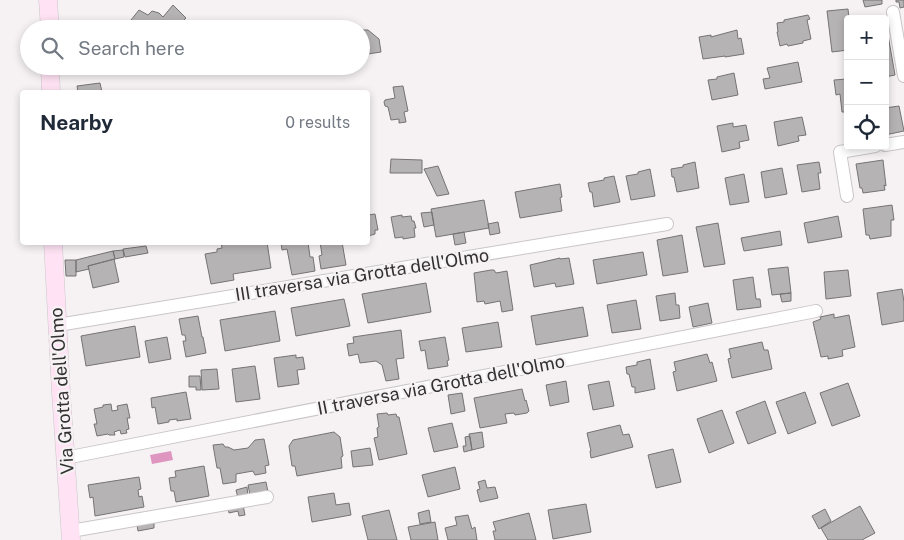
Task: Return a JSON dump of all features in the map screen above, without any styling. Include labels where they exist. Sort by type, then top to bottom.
[{"type":"street","points":[[48,0],[49,20]]},
{"type":"street","points":[[893,12],[904,76]]},
{"type":"street","points":[[50,75],[51,90]]},
{"type":"street","points":[[889,144],[904,142]]},
{"type":"street","points":[[847,196],[840,152],[852,150]]},
{"type":"street","name":"III traversa via Grotta dell'Olmo","points":[[58,326],[667,224]]},
{"type":"street","name":"Via Grotta dell'Olmo","points":[[52,245],[71,536]]},
{"type":"street","name":"II traversa via Grotta dell'Olmo","points":[[66,458],[816,311]]},
{"type":"street","points":[[71,536],[267,497]]},
{"type":"shaded area","points":[[171,451],[173,460],[152,464],[150,455]]},
{"type":"building","points":[[863,0],[882,0],[882,4],[865,7]]},
{"type":"building","points":[[896,0],[904,0],[904,7],[900,8],[899,2],[896,2]]},
{"type":"building","points":[[173,5],[186,18],[184,20],[131,20],[139,10],[148,15],[152,11],[159,13],[163,17]]},
{"type":"building","points":[[848,9],[849,15],[844,15],[844,50],[832,52],[827,11]]},
{"type":"building","points":[[808,15],[810,19],[807,20],[811,39],[803,41],[803,43],[780,46],[777,23]]},
{"type":"building","points":[[737,30],[738,39],[741,38],[744,54],[703,59],[699,37],[711,35],[711,37]]},
{"type":"building","points":[[370,32],[379,39],[381,52],[370,54]]},
{"type":"building","points":[[889,41],[895,75],[889,76]]},
{"type":"building","points":[[798,62],[802,82],[765,89],[763,79],[770,78],[767,68]]},
{"type":"building","points":[[734,73],[738,95],[712,100],[708,80]]},
{"type":"building","points":[[844,79],[844,112],[842,112],[840,94],[836,95],[834,80]]},
{"type":"building","points":[[100,83],[102,90],[78,90],[77,86]]},
{"type":"building","points":[[403,86],[408,111],[404,112],[406,122],[399,123],[399,119],[391,120],[388,107],[385,106],[384,102],[385,100],[395,98],[393,87]]},
{"type":"building","points":[[899,106],[904,131],[889,134],[889,107]]},
{"type":"building","points":[[802,117],[806,135],[798,136],[799,141],[778,146],[774,122]]},
{"type":"building","points":[[733,123],[733,127],[746,125],[749,140],[739,142],[740,148],[722,152],[717,126]]},
{"type":"building","points":[[391,159],[422,160],[422,173],[390,173]]},
{"type":"building","points":[[883,160],[885,190],[863,193],[862,188],[860,188],[856,164]]},
{"type":"building","points":[[695,162],[699,188],[677,192],[671,169]]},
{"type":"building","points":[[819,162],[821,173],[818,173],[820,189],[802,192],[797,165]]},
{"type":"building","points":[[438,166],[449,194],[437,196],[424,169]]},
{"type":"building","points":[[782,168],[787,194],[765,198],[761,172]]},
{"type":"building","points":[[650,169],[655,196],[631,200],[626,176]]},
{"type":"building","points":[[744,174],[749,202],[730,205],[725,178]]},
{"type":"building","points":[[614,176],[620,202],[594,207],[592,192],[590,192],[588,183]]},
{"type":"building","points":[[560,184],[562,211],[520,218],[515,192]]},
{"type":"building","points":[[484,200],[489,228],[436,237],[431,209]]},
{"type":"building","points":[[892,205],[894,220],[891,220],[891,236],[870,239],[869,235],[866,235],[863,209]]},
{"type":"building","points":[[432,212],[434,225],[424,227],[421,213]]},
{"type":"building","points":[[375,214],[378,230],[375,230],[375,234],[370,235],[370,215]]},
{"type":"building","points":[[402,215],[402,217],[411,216],[412,221],[414,221],[416,228],[414,228],[415,237],[395,238],[391,217]]},
{"type":"building","points":[[838,216],[842,237],[808,243],[804,223]]},
{"type":"building","points":[[498,222],[500,233],[490,235],[488,224]]},
{"type":"building","points":[[718,223],[725,264],[704,267],[696,227]]},
{"type":"building","points":[[780,231],[782,245],[744,251],[741,238]]},
{"type":"building","points":[[464,232],[466,243],[455,245],[453,234]]},
{"type":"building","points":[[682,235],[688,272],[663,276],[657,240]]},
{"type":"building","points":[[222,245],[267,245],[271,268],[233,274],[234,280],[211,284],[205,254],[217,252],[217,249],[222,248]]},
{"type":"building","points":[[281,245],[308,245],[310,257],[313,257],[315,271],[292,275],[287,249],[282,250]]},
{"type":"building","points":[[320,245],[343,245],[346,265],[321,269],[319,256],[322,255]]},
{"type":"building","points":[[146,246],[148,253],[125,257],[123,249]]},
{"type":"building","points":[[123,250],[124,257],[115,259],[113,251]]},
{"type":"building","points":[[113,251],[115,259],[88,266],[89,269],[76,272],[76,260]]},
{"type":"building","points":[[643,252],[647,275],[597,284],[593,260]]},
{"type":"building","points":[[560,258],[569,258],[574,284],[556,287],[555,283],[534,287],[530,265]]},
{"type":"building","points":[[114,259],[119,282],[93,288],[88,266]]},
{"type":"building","points":[[65,260],[76,260],[76,276],[66,276]]},
{"type":"building","points":[[788,267],[791,293],[772,295],[768,269]]},
{"type":"building","points":[[494,270],[496,273],[507,271],[513,310],[502,312],[500,301],[485,304],[484,301],[477,302],[474,273]]},
{"type":"building","points":[[848,270],[851,296],[826,299],[824,272]]},
{"type":"building","points":[[753,277],[756,299],[760,299],[761,307],[737,310],[733,280]]},
{"type":"building","points":[[426,283],[431,312],[368,323],[362,294]]},
{"type":"building","points":[[902,289],[904,321],[882,325],[877,293]]},
{"type":"building","points":[[675,293],[676,305],[679,305],[680,318],[660,321],[656,296]]},
{"type":"building","points":[[791,293],[791,301],[782,302],[780,294]]},
{"type":"building","points":[[344,299],[350,326],[296,336],[291,308]]},
{"type":"building","points":[[636,300],[641,329],[612,333],[607,305]]},
{"type":"building","points":[[708,303],[712,323],[693,327],[689,307]]},
{"type":"building","points":[[583,307],[588,336],[536,345],[531,316]]},
{"type":"building","points":[[275,311],[280,341],[225,351],[220,320]]},
{"type":"building","points":[[834,314],[834,318],[849,315],[855,347],[842,350],[843,356],[828,359],[828,356],[821,357],[813,322],[821,319],[820,317]]},
{"type":"building","points":[[198,316],[206,353],[186,357],[183,341],[186,341],[185,335],[182,335],[179,319]]},
{"type":"building","points":[[498,322],[502,347],[466,352],[462,328]]},
{"type":"building","points":[[135,326],[140,357],[86,366],[81,336]]},
{"type":"building","points":[[401,330],[404,358],[396,359],[399,379],[386,381],[382,365],[376,361],[360,363],[358,354],[349,356],[347,344],[354,343],[353,337]]},
{"type":"building","points":[[167,337],[171,359],[149,363],[145,341]]},
{"type":"building","points":[[445,337],[449,360],[447,361],[448,366],[428,369],[425,350],[421,351],[419,341]]},
{"type":"building","points":[[762,342],[764,350],[768,350],[772,369],[732,378],[728,359],[731,358],[729,349]]},
{"type":"building","points":[[707,354],[710,363],[712,362],[717,381],[677,391],[673,372],[676,371],[674,362]]},
{"type":"building","points":[[296,355],[296,358],[303,357],[305,369],[297,370],[299,384],[278,387],[274,358]]},
{"type":"building","points":[[650,359],[655,389],[635,393],[635,387],[632,387],[626,367],[637,365],[637,362]]},
{"type":"building","points":[[255,366],[260,399],[236,402],[232,369]]},
{"type":"building","points":[[217,369],[219,389],[202,390],[201,370]]},
{"type":"building","points":[[189,376],[200,376],[201,390],[196,390],[196,387],[189,387]]},
{"type":"building","points":[[566,381],[569,402],[550,406],[546,385]]},
{"type":"building","points":[[609,381],[614,406],[593,410],[588,385]]},
{"type":"building","points":[[848,383],[860,416],[832,426],[820,393]]},
{"type":"building","points":[[522,389],[529,411],[527,413],[505,414],[507,423],[480,428],[474,398]]},
{"type":"building","points":[[186,392],[191,419],[169,420],[169,422],[158,424],[155,407],[152,408],[151,398]]},
{"type":"building","points":[[805,392],[816,423],[788,434],[776,402]]},
{"type":"building","points":[[462,393],[465,411],[451,414],[448,395]]},
{"type":"building","points":[[765,401],[776,433],[748,444],[736,412]]},
{"type":"building","points":[[111,404],[112,411],[118,410],[117,406],[127,404],[130,418],[127,418],[129,429],[126,430],[127,433],[121,434],[120,430],[114,432],[115,435],[97,436],[94,424],[97,424],[94,409]]},
{"type":"building","points":[[722,410],[734,443],[709,453],[697,419]]},
{"type":"building","points":[[387,413],[388,415],[396,414],[399,417],[407,454],[379,460],[374,438],[378,437],[377,414]]},
{"type":"building","points":[[452,423],[458,447],[434,452],[428,428]]},
{"type":"building","points":[[620,425],[623,435],[629,434],[633,447],[591,458],[587,433]]},
{"type":"building","points":[[334,432],[340,437],[343,456],[341,457],[342,468],[297,476],[295,466],[292,466],[289,446],[293,440]]},
{"type":"building","points":[[482,432],[484,447],[472,450],[469,434]]},
{"type":"building","points":[[470,436],[472,450],[464,452],[463,446],[466,446],[465,437]]},
{"type":"building","points":[[264,439],[269,465],[265,466],[266,473],[255,475],[253,471],[236,474],[236,482],[223,484],[220,468],[217,468],[213,445],[223,444],[225,447],[234,450],[248,448],[255,440]]},
{"type":"building","points":[[370,448],[373,465],[353,467],[351,451]]},
{"type":"building","points":[[673,449],[681,482],[656,488],[648,455]]},
{"type":"building","points":[[204,466],[209,496],[176,502],[174,491],[171,491],[169,478],[176,477],[175,471]]},
{"type":"building","points":[[455,467],[460,489],[428,497],[422,475]]},
{"type":"building","points":[[139,477],[141,489],[138,490],[139,497],[142,496],[144,507],[95,516],[93,497],[90,498],[88,485]]},
{"type":"building","points":[[485,480],[487,488],[495,487],[498,498],[480,502],[477,490],[480,489],[478,482]]},
{"type":"building","points":[[266,482],[268,492],[250,495],[248,485]]},
{"type":"building","points":[[247,487],[248,496],[238,498],[236,490]]},
{"type":"building","points":[[334,493],[336,505],[349,503],[351,515],[312,522],[308,497]]},
{"type":"building","points":[[586,504],[591,532],[553,539],[548,510]]},
{"type":"building","points":[[243,505],[245,515],[239,516],[238,511],[229,513],[228,508]]},
{"type":"building","points":[[860,506],[875,533],[862,540],[828,540],[821,528]]},
{"type":"building","points":[[825,509],[831,521],[819,529],[812,516]]},
{"type":"building","points":[[389,510],[397,540],[368,540],[362,516]]},
{"type":"building","points":[[429,510],[431,522],[420,524],[418,513]]},
{"type":"building","points":[[529,513],[536,540],[495,540],[493,531],[496,531],[493,522]]},
{"type":"building","points":[[468,515],[472,529],[475,527],[477,540],[448,540],[445,528],[457,525],[455,517]]},
{"type":"building","points":[[154,522],[154,528],[138,531],[137,525]]},
{"type":"building","points":[[435,522],[438,540],[411,540],[408,527]]}]
